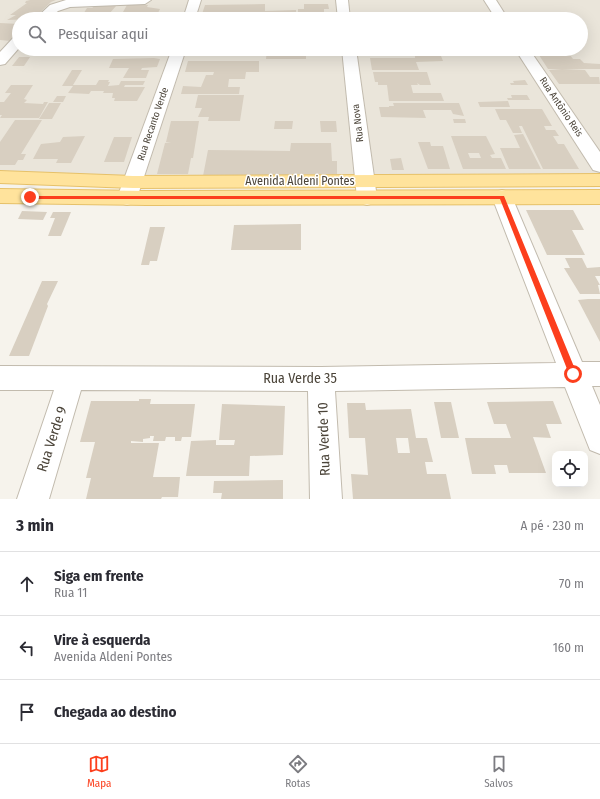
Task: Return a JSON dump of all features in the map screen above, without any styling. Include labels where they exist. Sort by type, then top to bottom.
[{"type":"main road","name":"Avenida Aldeni Pontes","points":[[0,177],[130,190]]},
{"type":"main road","name":"Avenida Aldeni Pontes","points":[[0,196],[130,190],[366,189],[600,180]]},
{"type":"main road","name":"Avenida Aldeni Pontes","points":[[366,189],[502,197],[600,197]]},
{"type":"street","points":[[49,12],[54,8],[69,3],[145,0]]},
{"type":"street","points":[[191,12],[195,0]]},
{"type":"street","points":[[342,0],[343,12]]},
{"type":"street","points":[[490,0],[498,12]]},
{"type":"street","points":[[0,61],[12,48]]},
{"type":"street","name":"Rua Recanto Verde","points":[[130,190],[176,56]]},
{"type":"street","name":"Rua Nova","points":[[349,56],[366,189]]},
{"type":"street","name":"Rua Antônio Reis","points":[[527,56],[600,166]]},
{"type":"street","points":[[502,197],[600,440]]},
{"type":"street","name":"Rua Verde 35","points":[[0,378],[321,379],[600,374]]},
{"type":"street","name":"Rua Verde 9","points":[[33,499],[71,379]]},
{"type":"street","name":"Rua Verde 10","points":[[321,379],[326,499]]},
{"type":"shaded area","points":[[0,0],[600,0],[600,178],[0,176]]},
{"type":"building","points":[[56,0],[51,2],[40,12],[14,12],[27,3],[25,3],[26,1]]},
{"type":"building","points":[[265,4],[265,11],[296,10],[296,12],[203,12],[205,5]]},
{"type":"building","points":[[304,4],[328,4],[329,9],[324,9],[324,12],[298,12],[298,9],[304,9]]},
{"type":"building","points":[[97,5],[116,6],[111,12],[84,12],[87,8],[92,8]]},
{"type":"building","points":[[127,5],[148,5],[147,7],[160,9],[158,12],[123,12]]},
{"type":"building","points":[[0,23],[12,24],[12,40],[0,40]]},
{"type":"building","points":[[266,56],[306,56],[306,59],[266,59]]},
{"type":"building","points":[[415,56],[441,56],[443,61],[416,62],[419,70],[372,70],[370,58],[415,58]]},
{"type":"building","points":[[540,56],[571,56],[573,59],[580,59],[584,63],[600,64],[600,69],[548,69]]},
{"type":"building","points":[[19,57],[30,57],[24,66],[12,66]]},
{"type":"building","points":[[113,59],[160,59],[157,67],[142,68],[141,70],[149,70],[146,78],[123,78],[129,68],[109,68]]},
{"type":"building","points":[[188,61],[259,61],[259,72],[246,72],[245,79],[229,79],[228,87],[240,87],[239,94],[181,94],[183,86],[201,87],[206,75],[213,75],[214,72],[185,72]]},
{"type":"building","points":[[72,70],[82,70],[73,85],[96,85],[99,80],[109,80],[108,82],[110,82],[108,86],[119,85],[121,81],[145,81],[143,85],[125,85],[124,87],[145,87],[137,101],[114,101],[115,98],[112,98],[113,93],[103,93],[104,91],[91,91],[89,94],[68,93],[73,86],[62,86]]},
{"type":"building","points":[[549,70],[585,70],[590,77],[599,77],[600,84],[559,84]]},
{"type":"building","points":[[373,72],[427,72],[431,85],[420,85],[417,83],[418,85],[411,85],[413,93],[388,93],[387,85],[378,85],[378,82],[375,82]]},
{"type":"building","points":[[525,80],[528,85],[511,85],[510,83],[514,83],[513,81]]},
{"type":"building","points":[[11,85],[33,85],[24,99],[27,100],[24,103],[43,104],[44,102],[48,102],[39,118],[0,118],[2,115],[0,115],[0,102],[4,102],[11,93],[5,93]]},
{"type":"building","points":[[388,93],[441,93],[444,101],[389,101]]},
{"type":"building","points":[[198,95],[244,95],[240,121],[208,121],[209,117],[198,117],[202,108],[195,108]]},
{"type":"building","points":[[511,95],[527,95],[530,100],[508,100],[507,98],[512,98]]},
{"type":"building","points":[[57,96],[66,96],[63,102],[53,102]]},
{"type":"building","points":[[508,101],[510,107],[480,107],[478,102]]},
{"type":"building","points":[[49,103],[61,103],[52,119],[39,119]]},
{"type":"building","points":[[393,103],[459,103],[464,116],[453,114],[451,110],[423,110],[426,118],[381,117],[379,107],[394,106]]},
{"type":"building","points":[[495,109],[542,109],[552,126],[544,126],[546,130],[555,130],[559,136],[553,136],[558,144],[564,144],[579,169],[543,169],[522,126],[519,126],[522,133],[513,133],[506,120],[500,120]]},
{"type":"building","points":[[453,119],[465,119],[466,123],[454,123]]},
{"type":"building","points":[[15,120],[42,120],[21,154],[26,154],[23,160],[18,160],[15,165],[0,165],[0,142]]},
{"type":"building","points":[[171,121],[199,121],[193,158],[191,158],[188,174],[157,174],[165,143],[171,142],[166,142]]},
{"type":"building","points":[[275,121],[293,121],[292,129],[274,129]]},
{"type":"building","points":[[320,121],[336,121],[337,132],[321,132]]},
{"type":"building","points":[[523,134],[541,169],[509,169],[500,148],[520,148],[514,135]]},
{"type":"building","points":[[85,136],[71,163],[56,163],[58,159],[33,159],[41,144],[60,142],[63,137]]},
{"type":"building","points":[[451,136],[486,136],[495,154],[490,155],[492,158],[501,158],[506,169],[463,169]],"holes":[[[468,153],[479,153],[481,158],[470,158]]]},
{"type":"building","points":[[114,137],[132,137],[124,162],[104,162]]},
{"type":"building","points":[[418,142],[430,142],[431,146],[443,146],[450,169],[428,169]]},
{"type":"building","points":[[291,143],[331,143],[332,161],[337,161],[337,174],[289,174],[289,176],[203,176],[208,150],[290,151]]},
{"type":"building","points":[[401,158],[404,170],[392,170],[390,159]]},
{"type":"building","points":[[526,210],[573,210],[584,230],[572,230],[585,255],[547,255]]},
{"type":"building","points":[[22,211],[47,212],[43,220],[18,219]]},
{"type":"building","points":[[53,212],[71,212],[61,236],[48,236],[55,218],[50,218]]},
{"type":"building","points":[[301,224],[301,250],[231,250],[234,225]]},
{"type":"building","points":[[150,227],[165,227],[157,261],[150,261],[149,265],[141,265]]},
{"type":"building","points":[[565,258],[582,258],[587,268],[600,267],[600,276],[595,276],[600,285],[598,285],[600,294],[580,294],[564,268],[570,268]]},
{"type":"building","points":[[42,281],[58,281],[47,304],[48,306],[29,356],[9,356]]},
{"type":"building","points":[[600,299],[600,342],[578,300]]},
{"type":"building","points":[[139,399],[151,399],[150,404],[195,404],[191,437],[182,437],[181,441],[175,441],[175,437],[166,437],[165,441],[153,441],[154,436],[150,436],[150,438],[143,439],[143,442],[131,441],[131,443],[159,443],[153,477],[180,477],[178,497],[162,497],[161,499],[86,499],[91,478],[86,478],[95,442],[80,442],[91,401],[139,401]]},
{"type":"building","points":[[553,401],[562,424],[546,424],[551,438],[533,437],[546,473],[509,473],[507,465],[494,465],[496,474],[472,474],[465,438],[511,438],[506,424],[494,424],[487,402]]},
{"type":"building","points":[[434,402],[451,402],[459,438],[441,438]]},
{"type":"building","points":[[347,403],[365,403],[366,410],[411,409],[416,438],[427,438],[433,462],[425,462],[427,474],[446,474],[451,499],[353,499],[351,474],[368,475],[365,438],[349,438]],"holes":[[[396,438],[408,438],[410,453],[398,453]]]},
{"type":"building","points":[[222,404],[285,406],[283,455],[250,456],[249,476],[186,476],[191,441],[216,440],[216,445],[234,445],[235,440],[219,440]]},
{"type":"building","points":[[283,480],[283,499],[221,499],[222,493],[213,493],[214,481]]},
{"type":"route","points":[[30,197],[502,197],[573,374]]}]
